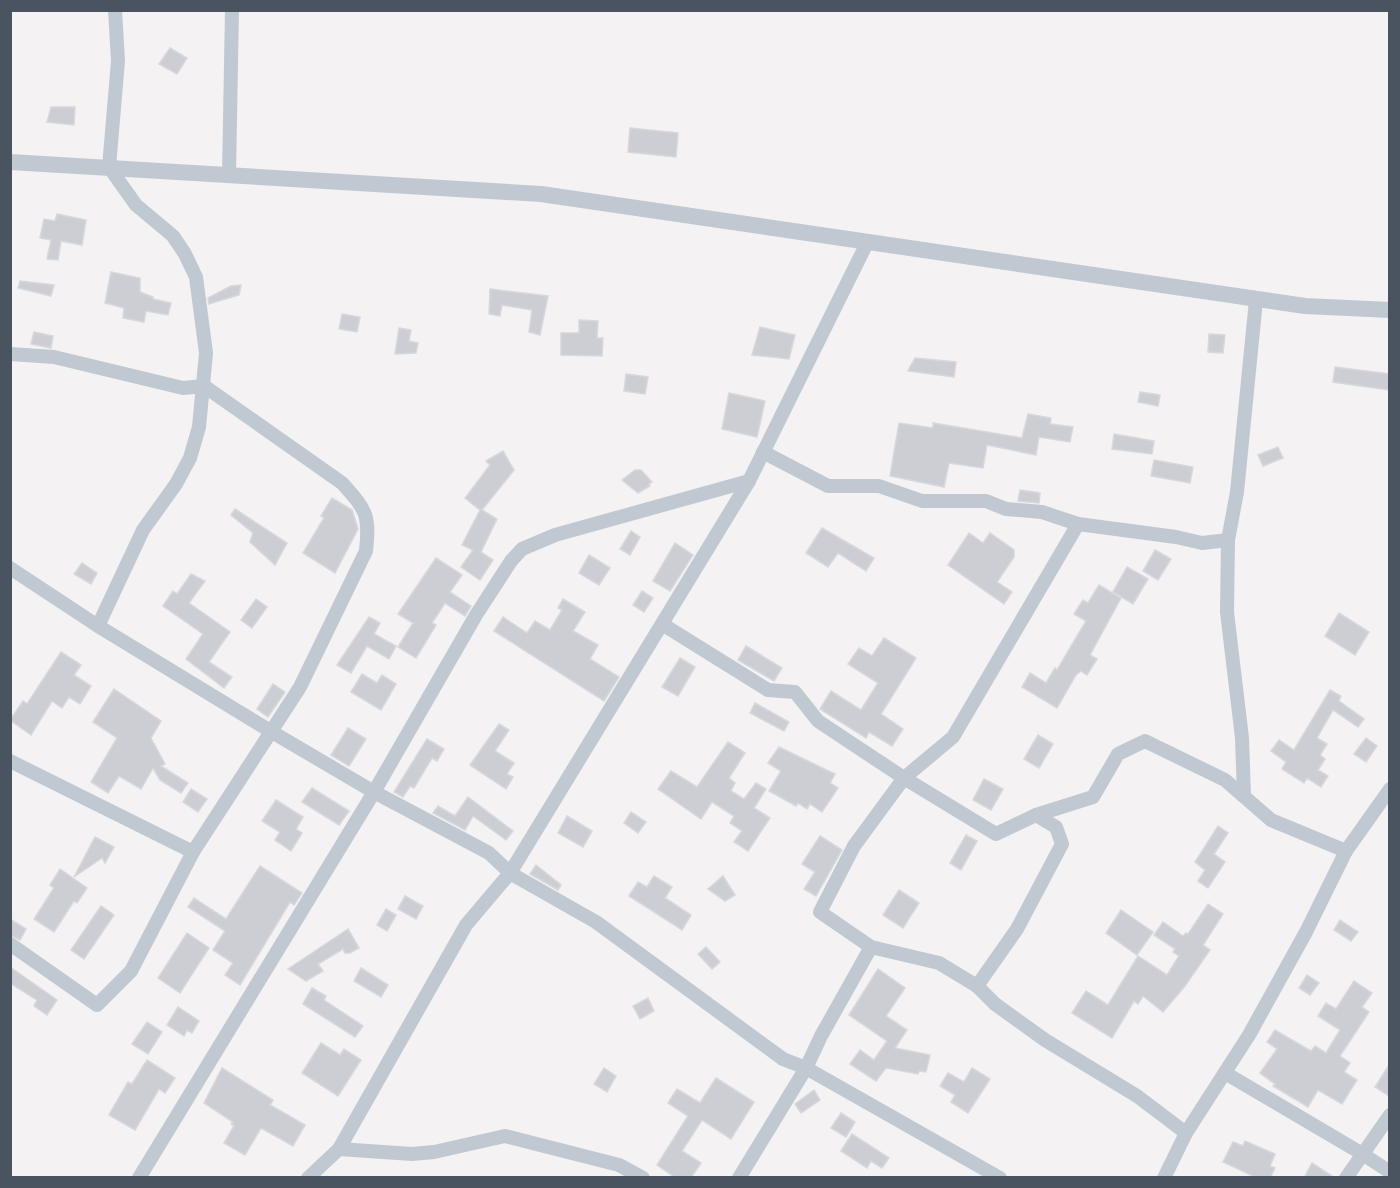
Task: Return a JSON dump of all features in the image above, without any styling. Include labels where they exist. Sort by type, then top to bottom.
[{"type":"street","points":[[98,626],[143,531],[176,484],[190,458],[199,427],[206,353],[196,277],[172,236],[136,205],[109,167],[118,61],[115,10]]},
{"type":"street","points":[[229,174],[232,10]]},
{"type":"street","points":[[10,162],[541,194],[1257,300],[1305,306],[1389,310]]},
{"type":"street","points":[[308,1178],[339,1149],[466,925],[510,873],[749,481],[867,243]]},
{"type":"street","points":[[1244,796],[1242,738],[1227,612],[1228,540],[1236,492],[1257,300]]},
{"type":"street","points":[[10,354],[54,357],[183,387],[204,386],[342,483],[358,501],[368,518],[366,551],[300,687],[193,852],[131,971],[97,1005],[10,944]]},
{"type":"street","points":[[763,452],[828,486],[879,486],[922,501],[986,501],[1006,509],[1042,512],[1078,524],[1176,537],[1202,543],[1228,540]]},
{"type":"street","points":[[139,1178],[374,792],[476,615],[511,561],[522,549],[555,535],[749,481]]},
{"type":"street","points":[[1078,524],[953,737],[904,778],[854,846],[820,912],[871,947],[939,963],[977,986],[995,1004],[1044,1040],[1137,1096],[1186,1133]]},
{"type":"street","points":[[10,568],[98,626],[272,732],[374,792],[489,853],[510,873],[596,922],[783,1059],[806,1068],[1000,1178]]},
{"type":"street","points":[[662,624],[768,690],[795,692],[818,721],[904,778],[996,834],[1036,815],[1093,797],[1118,754],[1145,741],[1225,780],[1271,820],[1346,850]]},
{"type":"street","points":[[10,761],[193,852]]},
{"type":"street","points":[[1164,1178],[1186,1133],[1226,1073],[1306,932],[1346,850],[1389,789]]},
{"type":"street","points":[[977,986],[1017,929],[1062,844],[1056,827],[1036,815]]},
{"type":"street","points":[[739,1178],[806,1068],[821,1036],[871,947]]},
{"type":"street","points":[[1226,1073],[1389,1172]]},
{"type":"street","points":[[1346,1178],[1389,1115]]},
{"type":"street","points":[[339,1149],[411,1154],[434,1152],[504,1136],[619,1165],[643,1178]]},
{"type":"building","points":[[170,48],[187,58],[177,74],[159,64]]},
{"type":"building","points":[[51,107],[75,107],[74,125],[47,122]]},
{"type":"building","points":[[630,128],[678,133],[676,157],[628,152]]},
{"type":"building","points":[[57,214],[86,220],[82,245],[61,241],[58,260],[47,259],[51,240],[40,238],[44,219],[55,221]]},
{"type":"building","points":[[111,272],[140,278],[140,292],[153,299],[171,303],[168,315],[146,311],[144,322],[123,318],[124,308],[105,303]]},
{"type":"building","points":[[20,281],[54,285],[51,296],[18,288]]},
{"type":"building","points":[[241,285],[239,295],[209,304],[208,298],[231,286]]},
{"type":"building","points":[[490,289],[548,296],[540,335],[529,332],[532,310],[502,305],[500,316],[489,314]]},
{"type":"building","points":[[342,314],[360,317],[357,332],[339,329]]},
{"type":"building","points":[[579,320],[598,321],[597,338],[603,338],[602,356],[561,355],[561,333],[579,333]]},
{"type":"building","points":[[760,327],[795,335],[789,359],[752,355]]},
{"type":"building","points":[[399,328],[411,330],[409,341],[418,343],[416,353],[395,354]]},
{"type":"building","points":[[34,332],[53,336],[51,348],[31,344]]},
{"type":"building","points":[[1209,334],[1225,335],[1223,353],[1208,352]]},
{"type":"building","points":[[915,358],[956,362],[954,377],[908,371]]},
{"type":"building","points":[[1335,367],[1389,374],[1389,390],[1333,382]]},
{"type":"building","points":[[626,374],[648,377],[645,394],[624,391]]},
{"type":"building","points":[[1140,392],[1160,395],[1158,406],[1138,402]]},
{"type":"building","points":[[729,393],[765,401],[757,437],[722,429]]},
{"type":"building","points":[[1028,414],[1051,418],[1050,424],[1073,427],[1070,442],[1039,437],[1036,455],[987,445],[983,468],[949,463],[944,487],[890,476],[899,423],[933,428],[933,423],[1022,438]]},
{"type":"building","points":[[1114,434],[1154,441],[1152,454],[1112,449]]},
{"type":"building","points":[[1278,447],[1283,458],[1263,466],[1258,455]]},
{"type":"building","points":[[503,451],[514,470],[482,510],[497,519],[481,552],[493,560],[480,580],[461,567],[473,550],[462,545],[480,510],[465,498],[490,465],[486,461]]},
{"type":"building","points":[[1154,460],[1193,467],[1190,483],[1151,476]]},
{"type":"building","points":[[635,470],[641,470],[652,482],[650,486],[638,493],[622,480]]},
{"type":"building","points":[[1020,490],[1040,493],[1039,503],[1018,501]]},
{"type":"building","points":[[332,498],[352,510],[358,529],[335,573],[303,553],[324,518],[321,516]]},
{"type":"building","points":[[235,509],[287,543],[275,565],[250,542],[253,533],[231,515]]},
{"type":"building","points":[[822,528],[874,558],[866,571],[838,553],[828,567],[806,553]]},
{"type":"building","points":[[631,531],[640,537],[630,555],[620,549]]},
{"type":"building","points":[[969,533],[983,543],[990,533],[1014,550],[1014,557],[997,582],[1012,592],[1004,604],[948,565]]},
{"type":"building","points":[[675,543],[693,555],[670,591],[653,581]]},
{"type":"building","points":[[1155,550],[1171,559],[1158,580],[1143,571]]},
{"type":"building","points":[[589,555],[610,568],[599,585],[579,573]]},
{"type":"building","points":[[436,558],[462,575],[450,592],[471,606],[465,616],[445,603],[432,623],[436,625],[416,658],[398,647],[413,623],[398,614]]},
{"type":"building","points":[[82,563],[97,573],[91,584],[74,574]]},
{"type":"building","points":[[1127,567],[1148,579],[1133,604],[1113,592]]},
{"type":"building","points":[[191,574],[205,581],[189,603],[230,632],[209,662],[232,677],[224,688],[186,659],[203,634],[163,606],[173,591],[177,594]]},
{"type":"building","points":[[1099,585],[1121,598],[1090,655],[1097,659],[1087,675],[1081,671],[1076,675],[1057,708],[1022,687],[1030,673],[1046,683],[1055,668],[1057,670],[1086,621],[1074,614],[1083,600],[1088,603]]},
{"type":"building","points":[[642,591],[653,598],[644,612],[633,605]]},
{"type":"building","points":[[256,599],[267,607],[252,628],[241,620]]},
{"type":"building","points":[[563,599],[585,612],[573,631],[598,645],[590,659],[619,677],[604,701],[494,631],[503,617],[527,633],[535,621],[550,630],[562,610],[558,608]]},
{"type":"building","points":[[1339,613],[1369,632],[1355,655],[1325,636]]},
{"type":"building","points":[[369,617],[380,623],[374,634],[396,646],[389,659],[367,646],[351,673],[337,665]]},
{"type":"building","points":[[884,638],[916,658],[881,714],[903,729],[892,746],[869,732],[866,738],[820,709],[831,691],[861,710],[878,683],[848,664],[859,648],[872,656]]},
{"type":"building","points":[[746,646],[782,668],[774,681],[738,660]]},
{"type":"building","points":[[61,652],[81,665],[74,675],[91,686],[80,704],[69,697],[62,708],[52,701],[31,735],[10,720],[23,701],[27,704]]},
{"type":"building","points":[[680,658],[695,667],[678,696],[662,687]]},
{"type":"building","points":[[362,674],[377,683],[382,675],[396,684],[381,710],[351,692]]},
{"type":"building","points":[[273,684],[285,692],[268,717],[257,709]]},
{"type":"building","points":[[114,689],[161,721],[151,738],[165,764],[161,766],[188,783],[181,793],[160,780],[153,768],[141,789],[119,776],[108,793],[91,782],[117,738],[93,722]]},
{"type":"building","points":[[1330,690],[1341,696],[1339,701],[1364,719],[1358,727],[1333,710],[1317,738],[1327,744],[1320,755],[1325,759],[1318,770],[1328,776],[1321,787],[1307,778],[1304,783],[1282,769],[1286,762],[1271,751],[1279,740],[1294,750]]},
{"type":"building","points":[[755,703],[789,722],[784,731],[750,713]]},
{"type":"building","points":[[499,724],[509,730],[495,751],[514,763],[507,774],[513,777],[506,789],[470,765]]},
{"type":"building","points":[[348,728],[366,739],[349,766],[331,755]]},
{"type":"building","points":[[1038,735],[1053,744],[1039,768],[1024,759]]},
{"type":"building","points":[[1366,738],[1377,746],[1366,762],[1354,754]]},
{"type":"building","points":[[427,739],[444,749],[437,761],[432,758],[414,788],[410,786],[403,797],[394,792]]},
{"type":"building","points":[[728,742],[745,753],[729,778],[735,783],[731,791],[744,799],[756,783],[766,789],[754,808],[770,818],[748,851],[734,842],[742,831],[730,823],[734,816],[712,802],[701,819],[658,789],[671,771],[697,787]]},
{"type":"building","points":[[779,747],[835,774],[830,783],[838,788],[822,812],[810,804],[807,809],[798,803],[796,806],[769,791],[781,771],[768,763]]},
{"type":"building","points":[[984,779],[1003,789],[991,810],[973,800]]},
{"type":"building","points":[[312,788],[349,811],[339,825],[302,802]]},
{"type":"building","points":[[191,789],[207,799],[198,812],[183,802]]},
{"type":"building","points":[[468,797],[513,831],[506,840],[473,816],[465,830],[433,813],[438,806],[455,816]]},
{"type":"building","points":[[276,800],[303,817],[296,829],[302,833],[291,851],[275,840],[280,832],[262,821]]},
{"type":"building","points":[[631,812],[646,822],[638,833],[624,823]]},
{"type":"building","points":[[567,816],[592,831],[583,847],[558,833]]},
{"type":"building","points":[[1218,826],[1228,833],[1214,854],[1225,862],[1208,888],[1198,881],[1205,870],[1195,862]]},
{"type":"building","points":[[966,835],[977,841],[961,870],[950,863]]},
{"type":"building","points":[[820,836],[842,850],[816,896],[804,889],[815,872],[802,864]]},
{"type":"building","points":[[95,837],[114,847],[105,863],[102,858],[74,877]]},
{"type":"building","points":[[536,865],[561,885],[558,890],[530,874]]},
{"type":"building","points":[[260,866],[302,893],[294,905],[290,902],[240,985],[225,975],[233,963],[213,950],[225,931],[188,907],[194,898],[226,919]]},
{"type":"building","points":[[60,869],[87,888],[77,903],[74,901],[54,932],[34,919],[54,888],[50,885]]},
{"type":"building","points":[[654,876],[672,887],[665,898],[691,915],[682,930],[629,896],[638,882],[647,887]]},
{"type":"building","points":[[723,876],[735,895],[725,901],[708,889]]},
{"type":"building","points":[[899,890],[919,903],[903,928],[883,915]]},
{"type":"building","points":[[405,896],[423,906],[416,919],[398,909]]},
{"type":"building","points":[[1208,904],[1223,914],[1203,945],[1210,950],[1185,986],[1163,1012],[1143,996],[1138,1004],[1134,1001],[1112,1038],[1072,1013],[1086,991],[1108,1005],[1138,956],[1167,975],[1179,956],[1173,952],[1175,949],[1154,935],[1163,922],[1183,936],[1188,934]]},
{"type":"building","points":[[101,906],[114,915],[84,959],[71,950]]},
{"type":"building","points":[[386,909],[396,915],[387,931],[377,925]]},
{"type":"building","points":[[1121,910],[1153,932],[1137,955],[1106,933]]},
{"type":"building","points":[[10,919],[26,929],[20,940],[10,935]]},
{"type":"building","points":[[1340,920],[1358,932],[1351,941],[1334,930]]},
{"type":"building","points":[[348,929],[359,948],[350,953],[345,953],[343,949],[318,964],[323,971],[306,981],[288,969]]},
{"type":"building","points":[[187,933],[209,948],[180,993],[158,978]]},
{"type":"building","points":[[706,947],[720,962],[712,969],[698,954]]},
{"type":"building","points":[[10,967],[57,1000],[47,1015],[34,1006],[37,1000],[10,983]]},
{"type":"building","points":[[361,968],[388,985],[381,997],[354,981]]},
{"type":"building","points":[[878,969],[905,988],[886,1016],[907,1030],[895,1048],[930,1055],[926,1072],[919,1071],[918,1074],[886,1068],[876,1081],[850,1064],[860,1050],[874,1060],[887,1041],[849,1015]]},
{"type":"building","points":[[1307,975],[1319,983],[1310,995],[1299,988]]},
{"type":"building","points":[[1354,981],[1372,993],[1362,1007],[1369,1012],[1340,1056],[1350,1063],[1344,1072],[1357,1080],[1342,1104],[1318,1090],[1308,1107],[1273,1086],[1275,1084],[1260,1073],[1277,1049],[1267,1042],[1275,1030],[1311,1051],[1315,1046],[1326,1053],[1340,1030],[1318,1016],[1326,1003],[1336,1009]]},
{"type":"building","points":[[312,988],[326,996],[324,1000],[363,1026],[355,1037],[303,1004]]},
{"type":"building","points":[[648,998],[654,1011],[640,1019],[633,1006]]},
{"type":"building","points":[[178,1007],[199,1021],[192,1033],[187,1030],[184,1036],[167,1025]]},
{"type":"building","points":[[147,1022],[162,1032],[148,1054],[132,1044]]},
{"type":"building","points":[[321,1043],[340,1055],[344,1049],[361,1060],[338,1096],[302,1073]]},
{"type":"building","points":[[147,1060],[175,1078],[165,1093],[159,1089],[135,1130],[109,1115],[128,1082],[132,1084]]},
{"type":"building","points":[[1389,1065],[1389,1096],[1375,1087]]},
{"type":"building","points":[[222,1068],[273,1100],[270,1105],[305,1125],[293,1146],[261,1128],[245,1155],[224,1143],[234,1126],[231,1124],[233,1122],[204,1103]]},
{"type":"building","points":[[604,1068],[616,1076],[607,1092],[594,1084]]},
{"type":"building","points":[[972,1068],[990,1079],[968,1113],[951,1102],[955,1095],[940,1086],[948,1073],[964,1082]]},
{"type":"building","points":[[716,1078],[754,1102],[731,1139],[702,1120],[682,1151],[701,1163],[691,1178],[676,1178],[657,1165],[688,1116],[668,1103],[677,1089],[700,1103]]},
{"type":"building","points":[[814,1090],[820,1100],[801,1113],[795,1104]]},
{"type":"building","points":[[841,1113],[855,1122],[846,1137],[831,1128]]},
{"type":"building","points":[[852,1134],[889,1158],[882,1168],[871,1161],[867,1168],[841,1151]]},
{"type":"building","points":[[1245,1141],[1275,1154],[1270,1166],[1275,1168],[1270,1178],[1257,1178],[1223,1162],[1233,1142],[1243,1146]]},
{"type":"building","points":[[1312,1163],[1335,1178],[1304,1178]]}]
